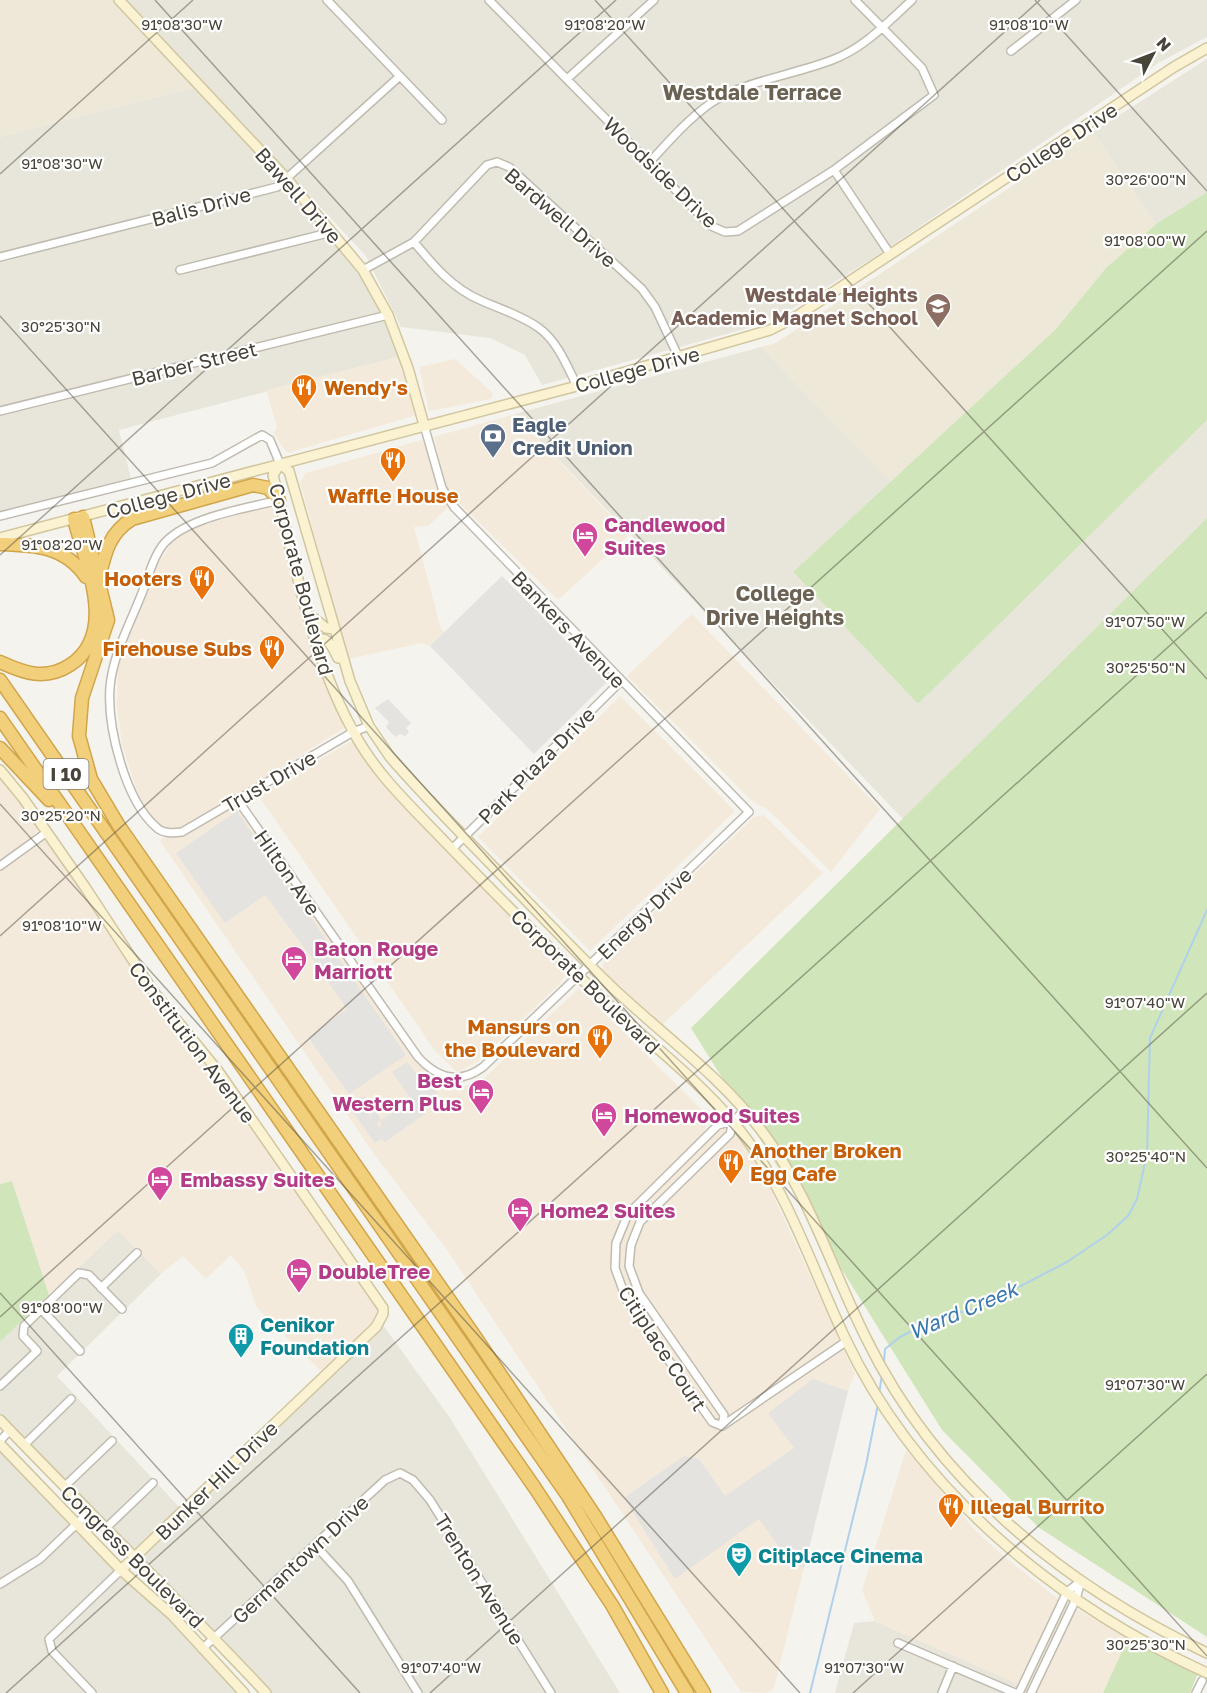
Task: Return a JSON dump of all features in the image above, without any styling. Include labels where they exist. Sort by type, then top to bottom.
[{"type":"highway","points":[[0,662],[20,672],[37,674],[52,672],[72,663],[87,647],[95,627],[95,583],[107,546],[118,529],[132,519],[253,485],[268,488],[279,500]]},
{"type":"highway","points":[[79,518],[95,583],[108,613],[108,627],[84,690],[79,722],[82,750],[91,779],[125,835],[553,1453],[704,1693]]},
{"type":"highway","points":[[0,544],[42,546],[58,551],[95,583]]},
{"type":"highway","name":"I 10","points":[[0,680],[568,1496],[662,1648],[687,1693]]},
{"type":"highway","name":"I 10","points":[[0,718],[535,1488],[612,1605],[662,1693]]},
{"type":"highway","points":[[0,748],[77,829]]},
{"type":"street","name":"Bawell Drive","points":[[119,0],[287,179],[363,270],[388,315],[408,368],[424,425]]},
{"type":"street","points":[[327,0],[442,120]]},
{"type":"street","name":"Woodside Drive","points":[[489,0],[711,226],[725,232],[738,231],[834,170],[934,95],[922,68],[883,27]]},
{"type":"street","points":[[567,79],[654,0]]},
{"type":"street","points":[[855,0],[883,27]]},
{"type":"street","points":[[648,164],[678,131],[712,102],[753,85],[833,60],[860,47],[912,0]]},
{"type":"street","points":[[1011,51],[1077,0]]},
{"type":"street","name":"College Drive","points":[[0,538],[577,386],[770,330],[797,316],[1174,67],[1207,48]]},
{"type":"street","name":"Balis Drive","points":[[0,256],[277,187],[400,76]]},
{"type":"street","name":"Bardwell Drive","points":[[363,270],[414,242],[487,165],[497,162],[509,167],[642,289],[655,307],[679,358]]},
{"type":"street","points":[[834,170],[890,254]]},
{"type":"street","points":[[180,270],[332,232]]},
{"type":"street","points":[[414,242],[440,273],[460,289],[519,316],[541,329],[556,346],[577,386]]},
{"type":"street","name":"Barber Street","points":[[0,411],[388,315]]},
{"type":"street","name":"Bankers Avenue","points":[[424,425],[442,488],[453,507],[620,682],[749,812]]},
{"type":"street","points":[[0,516],[212,463],[262,435],[270,440],[280,464]]},
{"type":"street","name":"Corporate Boulevard","points":[[1204,1677],[1115,1625],[1076,1599],[989,1530],[964,1506],[903,1436],[853,1353],[772,1179],[733,1121],[700,1086],[578,976],[393,788],[353,732],[332,690],[316,640],[273,475],[280,464],[289,471],[346,668],[369,726],[390,757],[464,837],[590,965],[642,1015],[714,1077],[745,1110],[783,1162],[885,1376],[905,1410],[937,1451],[1004,1521],[1081,1581],[1125,1610],[1207,1653]]},
{"type":"street","name":"Trust Drive","points":[[279,500],[195,522],[162,545],[116,659],[110,686],[110,705],[118,757],[143,810],[156,828],[170,833],[182,832],[353,732],[369,726]]},
{"type":"street","points":[[294,559],[314,560]]},
{"type":"street","points":[[309,614],[326,628],[334,629]]},
{"type":"street","points":[[316,640],[319,638],[328,641],[346,668]]},
{"type":"street","name":"Park Plaza Drive","points":[[452,849],[620,682]]},
{"type":"street","points":[[366,752],[375,750],[390,757]]},
{"type":"street","name":"Constitution Avenue","points":[[0,770],[47,832],[147,982],[218,1071],[378,1300],[383,1314]]},
{"type":"street","name":"Hilton Ave","points":[[237,799],[418,1057],[434,1073],[454,1078]]},
{"type":"street","name":"Energy Drive","points":[[454,1078],[474,1073],[483,1067],[749,812]]},
{"type":"street","points":[[0,866],[47,832]]},
{"type":"street","points":[[503,901],[509,897],[526,900]]},
{"type":"street","name":"Citiplace Court","points":[[733,1121],[730,1134],[640,1222],[634,1236],[629,1266],[637,1288],[724,1415],[722,1426],[712,1422],[624,1294],[615,1268],[616,1243],[628,1214],[718,1125],[733,1121],[745,1110]]},
{"type":"street","points":[[670,1171],[680,1182]]},
{"type":"street","points":[[620,1232],[634,1236]]},
{"type":"street","points":[[101,1288],[137,1253]]},
{"type":"street","points":[[0,1386],[36,1351],[23,1336],[22,1329],[40,1309],[80,1273],[86,1273],[122,1310]]},
{"type":"street","points":[[624,1294],[637,1288]]},
{"type":"street","points":[[40,1309],[80,1351]]},
{"type":"street","name":"Bunker Hill Drive","points":[[92,1693],[50,1644],[49,1639],[376,1327],[383,1314]]},
{"type":"street","points":[[722,1426],[847,1341]]},
{"type":"street","points":[[672,1362],[683,1354]]},
{"type":"street","points":[[24,1445],[71,1399]]},
{"type":"street","name":"Congress Boulevard","points":[[0,1420],[133,1559],[177,1597],[266,1693]]},
{"type":"street","points":[[0,1442],[10,1430]]},
{"type":"street","points":[[64,1487],[112,1441]]},
{"type":"street","name":"Congress Boulevard","points":[[0,1442],[121,1570],[172,1615],[244,1693]]},
{"type":"street","name":"Germantown Drive","points":[[202,1650],[385,1480],[400,1473]]},
{"type":"street","name":"Trenton Avenue","points":[[400,1473],[413,1480],[430,1500],[551,1693]]},
{"type":"street","points":[[105,1529],[153,1483]]},
{"type":"street","points":[[0,1584],[31,1566],[89,1512]]},
{"type":"street","points":[[315,1545],[348,1581],[418,1693]]},
{"type":"street","points":[[898,1643],[1017,1693],[1067,1592],[1081,1581]]},
{"type":"street","points":[[1031,1693],[1076,1599],[1081,1581]]},
{"type":"street","points":[[942,1693],[953,1666]]},
{"type":"street","points":[[1196,1693],[1204,1677]]},
{"type":"shaded area","points":[[0,0],[119,0],[196,87],[0,137]]},
{"type":"shaded area","points":[[127,0],[1207,0],[1207,37],[1160,62],[878,255],[793,308],[748,328],[542,385],[525,355],[490,338],[401,327],[366,256]]},
{"type":"shaded area","points":[[1207,59],[1207,192],[1156,224],[1093,132]]},
{"type":"shaded area","points":[[196,87],[287,186],[359,270],[383,312],[398,357],[119,430],[131,479],[0,513],[0,137]]},
{"type":"shaded area","points":[[1093,132],[1156,224],[1106,268],[1056,329],[891,482],[761,347],[776,343]]},
{"type":"shaded area","points":[[761,347],[891,482],[793,572],[918,704],[1207,420],[1207,518],[903,819],[515,414]]},
{"type":"shaded area","points":[[398,357],[417,415],[287,453],[273,433],[277,427],[266,390]]},
{"type":"shaded area","points":[[455,359],[493,393],[491,399],[429,411],[419,367]]},
{"type":"shaded area","points":[[515,414],[629,535],[558,600],[447,491],[434,437]]},
{"type":"shaded area","points":[[421,440],[425,443],[437,488],[448,507],[428,526],[414,527],[441,629],[445,632],[430,646],[422,643],[348,659],[300,482],[306,473]]},
{"type":"shaded area","points":[[270,506],[279,513],[344,728],[184,828],[163,827],[156,822],[139,798],[122,744],[117,705],[118,667],[156,566],[175,538],[195,527]]},
{"type":"shaded area","points":[[502,576],[607,682],[534,754],[430,646]]},
{"type":"shaded area","points":[[692,614],[880,809],[831,872],[767,809],[753,802],[627,676]]},
{"type":"shaded area","points":[[620,696],[735,811],[590,951],[478,837]]},
{"type":"shaded area","points":[[388,699],[411,723],[406,728],[409,732],[405,736],[400,734],[395,737],[386,727],[389,722],[375,708]]},
{"type":"shaded area","points":[[352,741],[523,931],[566,974],[559,985],[478,1061],[462,1070],[456,1071],[436,1052],[258,795]]},
{"type":"shaded area","points":[[0,775],[34,820],[37,830],[33,838],[0,861]]},
{"type":"shaded area","points":[[237,799],[418,1057],[442,1077],[442,1085],[459,1088],[482,1080],[579,988],[707,1115],[704,1139],[725,1119],[743,1139],[746,1149],[765,1177],[855,1374],[848,1391],[774,1688],[766,1693],[741,1692],[445,1247],[374,1154],[160,841],[169,833],[182,832]]},
{"type":"shaded area","points":[[237,811],[406,1055],[349,1094],[308,1037],[347,1009],[311,957],[265,895],[225,923],[176,853]]},
{"type":"shaded area","points":[[764,815],[823,873],[661,1026],[602,970],[605,959],[754,817]]},
{"type":"shaded area","points":[[47,832],[147,982],[224,1080],[383,1308],[381,1321],[325,1375],[257,1308],[244,1271],[231,1255],[206,1279],[183,1256],[161,1274],[118,1230],[49,1295],[12,1181],[0,1184],[0,866]]},
{"type":"shaded area","points":[[407,1062],[422,1081],[420,1087],[436,1087],[437,1100],[432,1100],[432,1104],[422,1110],[425,1114],[385,1142],[382,1139],[375,1143],[349,1107],[365,1096],[381,1119],[377,1123],[379,1127],[382,1126],[380,1121],[411,1099],[392,1072]]},
{"type":"shaded area","points":[[118,1230],[161,1274],[57,1376],[180,1508],[133,1550],[128,1548],[0,1415],[0,1342]]},
{"type":"shaded area","points":[[383,1325],[450,1418],[620,1693],[271,1693],[182,1598],[145,1565],[143,1560],[146,1553]]},
{"type":"shaded area","points":[[813,1379],[848,1391],[804,1568],[790,1562],[759,1519],[675,1579],[624,1498],[684,1456],[699,1459],[725,1496],[794,1448],[768,1413]]},
{"type":"shaded area","points":[[0,1449],[160,1609],[238,1693],[0,1693]]},
{"type":"shaded area","points":[[906,1450],[976,1531],[1007,1559],[1057,1598],[1128,1638],[1103,1693],[1039,1693],[875,1621],[862,1590]]},
{"type":"shaded area","points":[[875,1621],[1039,1693],[835,1693],[854,1623]]},
{"type":"green space","points":[[1207,192],[1207,420],[918,704],[793,572],[1056,329],[1106,268],[1156,224]]},
{"type":"green space","points":[[1207,518],[1207,1637],[1038,1527],[942,1430],[691,1028]]},
{"type":"green space","points":[[12,1181],[49,1295],[0,1342],[0,1184]]},
{"type":"green space","points":[[1128,1638],[1198,1673],[1190,1693],[1103,1693]]},
{"type":"waterway","name":"Ward Creek","points":[[884,1362],[885,1349],[900,1337],[942,1316],[976,1309],[1067,1262],[1107,1235],[1128,1216],[1137,1199],[1147,1154],[1150,1038],[1207,910]]},
{"type":"waterway","name":"Ward Creek","points":[[879,1395],[882,1374]]},
{"type":"waterway","name":"Ward Creek","points":[[810,1693],[866,1465],[878,1404]]},
{"type":"place","name":"Westdale Heights Academic Magnet School","points":[[938,329]]},
{"type":"place","name":"Wendy's","points":[[304,410]]},
{"type":"place","name":"Eagle Credit Union","points":[[493,459]]},
{"type":"place","name":"Waffle House","points":[[393,483]]},
{"type":"place","name":"Candlewood Suites","points":[[585,558]]},
{"type":"place","name":"Hooters","points":[[202,601]]},
{"type":"place","name":"Firehouse Subs","points":[[272,671]]},
{"type":"place","name":"Baton Rouge Marriott","points":[[294,982]]},
{"type":"place","name":"Mansurs on the Boulevard","points":[[600,1060]]},
{"type":"place","name":"Best Western Plus","points":[[481,1115]]},
{"type":"place","name":"Homewood Suites","points":[[604,1138]]},
{"type":"place","name":"Another Broken Egg Cafe","points":[[731,1185]]},
{"type":"place","name":"Embassy Suites","points":[[160,1202]]},
{"type":"place","name":"Home2 Suites","points":[[520,1233]]},
{"type":"place","name":"DoubleTree","points":[[299,1294]]},
{"type":"place","name":"Cenikor Foundation","points":[[241,1359]]},
{"type":"place","name":"Illegal Burrito","points":[[951,1529]]},
{"type":"place","name":"Citiplace Cinema","points":[[739,1578]]},
{"type":"district","name":"Westdale Terrace","points":[[752,92]]},
{"type":"district","name":"College Drive Heights","points":[[775,605]]}]
